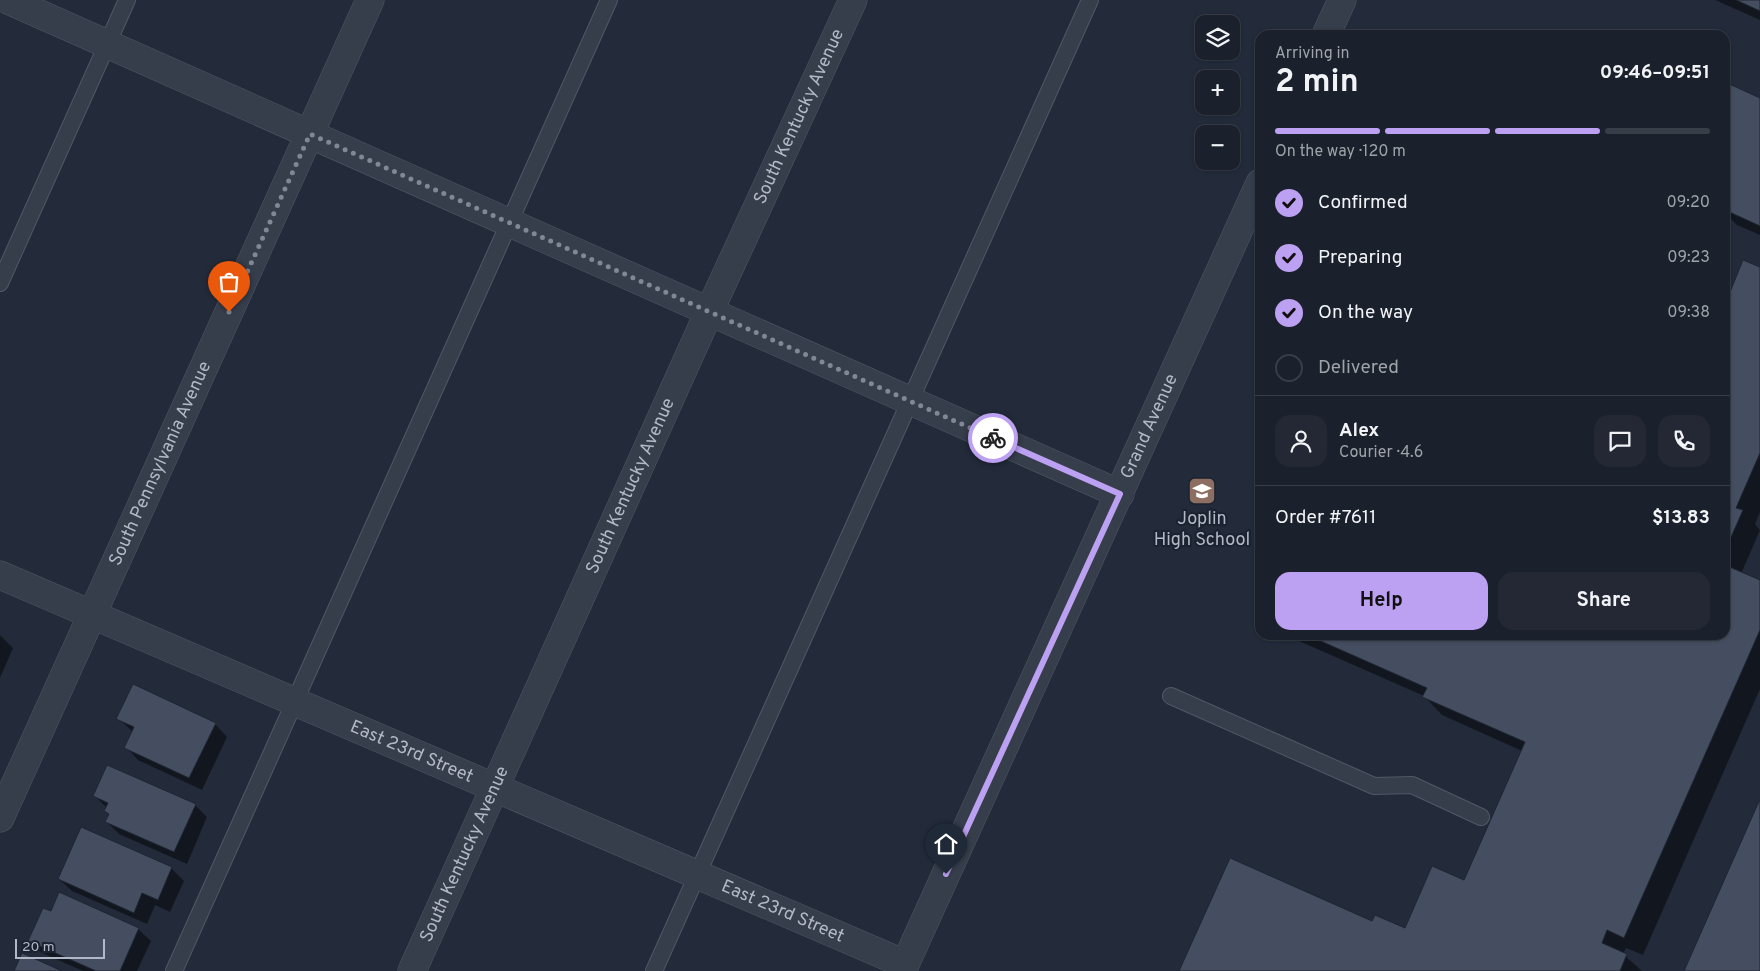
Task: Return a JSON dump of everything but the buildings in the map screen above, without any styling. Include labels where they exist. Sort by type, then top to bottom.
[{"type":"street","points":[[8,0],[1120,494]]},
{"type":"street","name":"South Pennsylvania Avenue","points":[[0,818],[370,0]]},
{"type":"street","name":"South Kentucky Avenue","points":[[412,971],[709,312],[853,0]]},
{"type":"street","points":[[1328,30],[1342,0]]},
{"type":"street","name":"Grand Avenue","points":[[903,968],[1255,194]]},
{"type":"street","name":"East 23rd Street","points":[[0,575],[697,875],[903,968]]},
{"type":"lane","points":[[0,283],[127,0]]},
{"type":"lane","points":[[174,971],[609,0]]},
{"type":"lane","points":[[654,971],[1090,0]]},
{"type":"lane","points":[[1171,696],[1374,786],[1412,785],[1481,816]]},
{"type":"way so far","points":[[229,312],[310,134],[993,438]]},
{"type":"place","name":"Joplin High School","points":[[1202,491]]},
{"type":"route","points":[[946,874],[1120,494],[993,438]]}]
